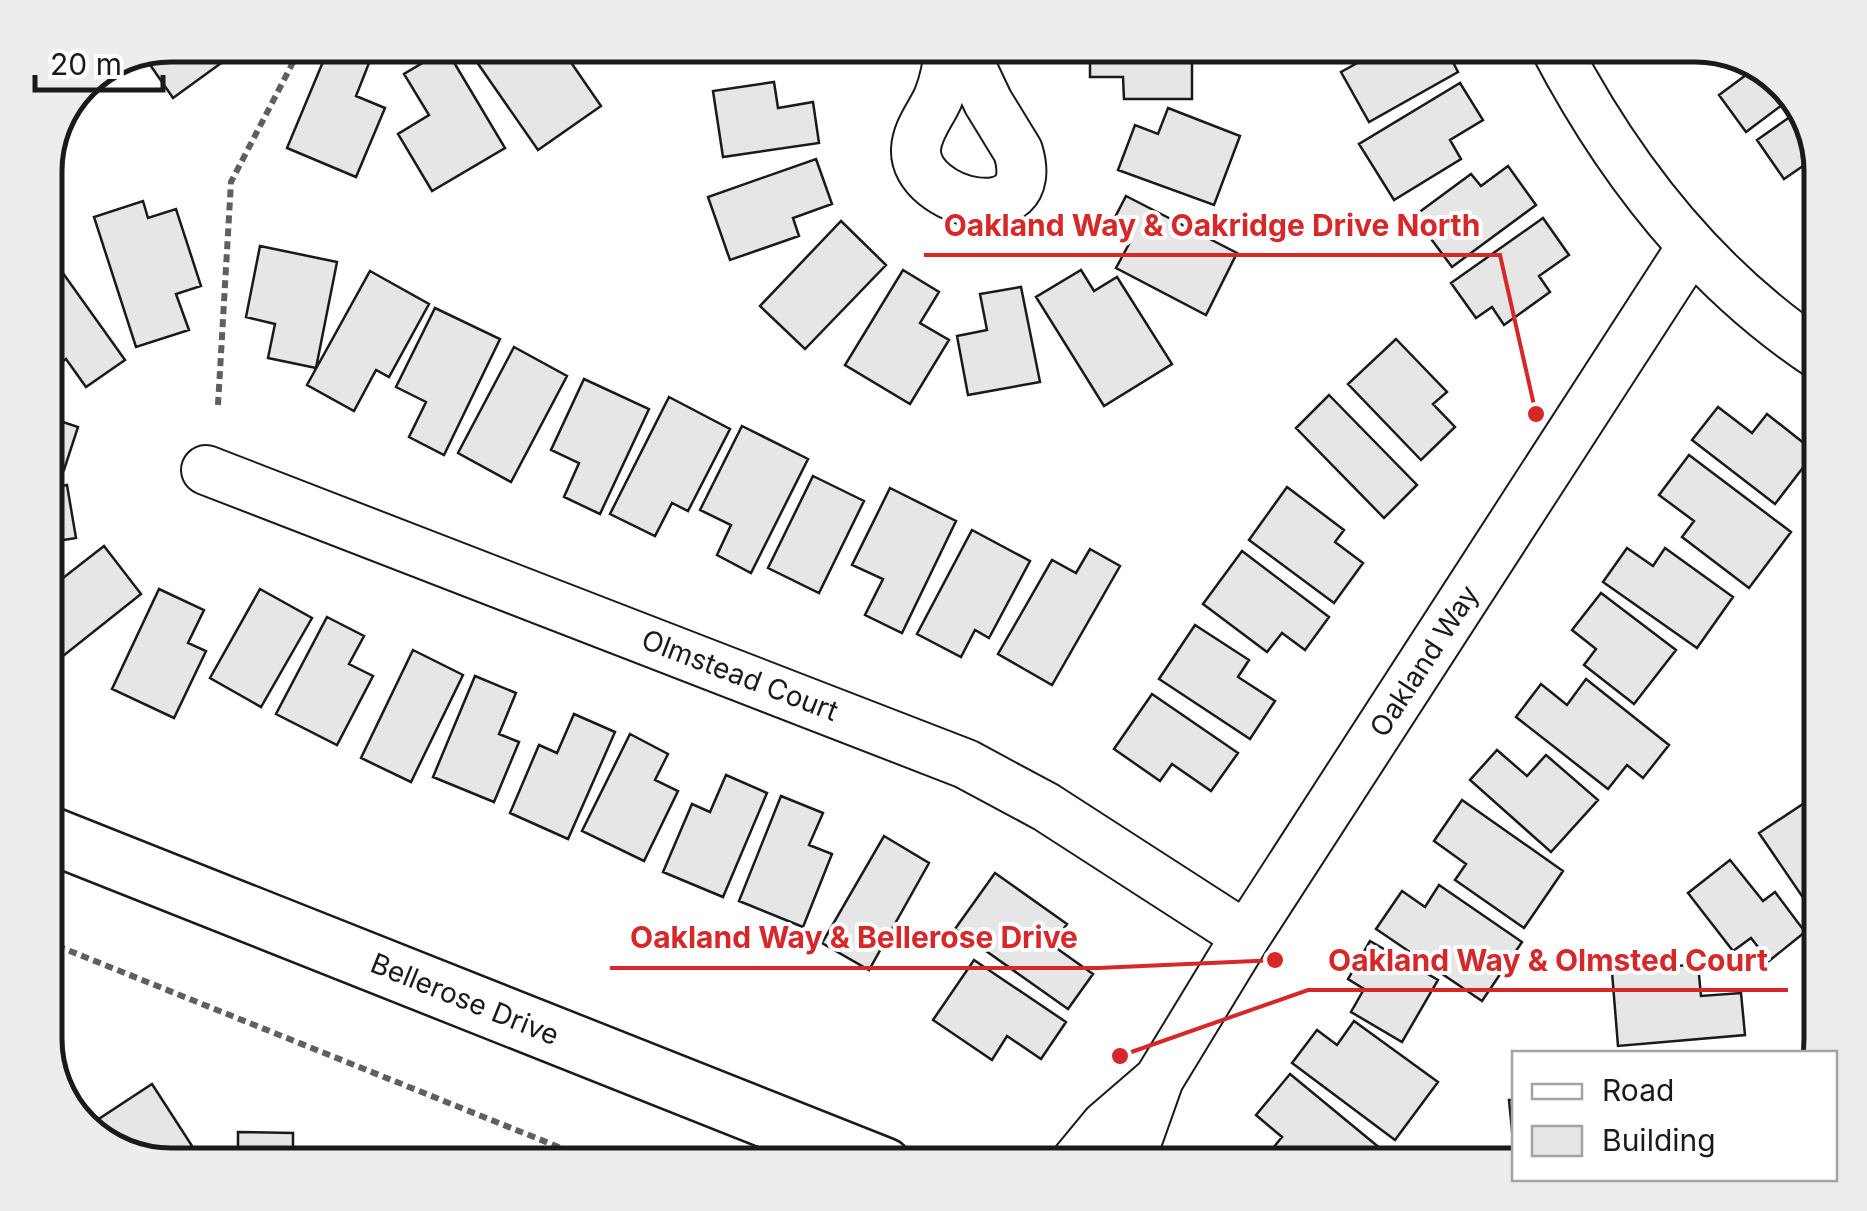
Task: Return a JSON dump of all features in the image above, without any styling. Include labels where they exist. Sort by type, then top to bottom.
[{"type":"main road","name":"Bellerose Drive","points":[[63,840],[839,1148]]},
{"type":"street","points":[[948,62],[945,81],[916,147],[918,163],[924,174],[946,192],[989,204],[1002,202],[1019,186],[1022,164],[968,62]]},
{"type":"street","points":[[1564,62],[1639,185],[1692,246],[1804,342]]},
{"type":"street","name":"Oakland Way","points":[[1133,1148],[1159,1079],[1246,936],[1692,246]]},
{"type":"street","name":"Olmstead Court","points":[[206,470],[966,764],[1046,807],[1246,936]]},
{"type":"street","name":"Oakland Way","points":[[1087,1148],[1105,1126],[1159,1079]]},
{"type":"path","points":[[218,405],[231,182],[293,62]]},
{"type":"path","points":[[63,948],[561,1148]]},
{"type":"building","points":[[223,62],[173,98],[150,65]]},
{"type":"building","points":[[323,62],[369,62],[356,96],[385,108],[356,177],[287,148]]},
{"type":"building","points":[[424,62],[454,62],[505,148],[432,191],[398,134],[429,115],[404,74]]},
{"type":"building","points":[[477,62],[571,62],[601,106],[538,150]]},
{"type":"building","points":[[1090,62],[1192,62],[1192,99],[1124,99],[1123,77],[1090,77]]},
{"type":"building","points":[[1359,62],[1453,62],[1458,72],[1369,122],[1341,72]]},
{"type":"building","points":[[1745,75],[1768,89],[1782,105],[1746,132],[1719,95]]},
{"type":"building","points":[[774,82],[778,108],[813,102],[819,143],[723,157],[713,91]]},
{"type":"building","points":[[1460,83],[1483,120],[1450,140],[1461,159],[1394,200],[1359,144]]},
{"type":"building","points":[[1168,108],[1240,136],[1214,205],[1118,170],[1135,125],[1158,134]]},
{"type":"building","points":[[1790,117],[1801,143],[1804,165],[1784,179],[1757,140]]},
{"type":"building","points":[[816,159],[832,204],[793,218],[799,236],[730,260],[708,197]]},
{"type":"building","points":[[1508,166],[1536,205],[1452,267],[1414,216],[1471,174],[1481,186]]},
{"type":"building","points":[[1126,196],[1237,253],[1206,315],[1116,268],[1129,244],[1107,233]]},
{"type":"building","points":[[143,201],[148,218],[176,209],[201,286],[176,294],[189,330],[136,347],[94,217]]},
{"type":"building","points":[[1543,218],[1569,255],[1539,276],[1550,292],[1504,325],[1492,307],[1476,318],[1451,283]]},
{"type":"building","points":[[841,221],[886,265],[805,349],[760,306]]},
{"type":"building","points":[[260,246],[337,262],[316,368],[268,358],[275,324],[246,317]]},
{"type":"building","points":[[903,270],[939,292],[920,323],[949,340],[910,404],[845,365]]},
{"type":"building","points":[[1081,270],[1094,291],[1117,277],[1172,364],[1104,406],[1036,297]]},
{"type":"building","points":[[370,271],[429,304],[389,377],[376,370],[354,411],[307,385]]},
{"type":"building","points":[[63,273],[125,360],[86,387],[66,359],[63,361]]},
{"type":"building","points":[[1021,287],[1040,382],[968,395],[957,336],[987,330],[980,294]]},
{"type":"building","points":[[435,308],[500,339],[444,455],[409,437],[426,402],[396,387]]},
{"type":"building","points":[[1396,339],[1447,392],[1433,404],[1455,427],[1421,460],[1348,384]]},
{"type":"building","points":[[514,347],[567,376],[511,482],[458,453]]},
{"type":"building","points":[[584,379],[649,409],[600,514],[564,497],[579,463],[551,450]]},
{"type":"building","points":[[1329,395],[1417,485],[1384,518],[1296,428]]},
{"type":"building","points":[[669,397],[730,429],[688,511],[672,503],[655,536],[610,514]]},
{"type":"building","points":[[1718,407],[1752,433],[1767,414],[1804,443],[1804,466],[1775,504],[1692,440]]},
{"type":"building","points":[[63,422],[78,427],[63,470]]},
{"type":"building","points":[[742,426],[808,459],[751,573],[717,555],[731,525],[700,510]]},
{"type":"building","points":[[1689,455],[1791,532],[1749,588],[1682,537],[1694,521],[1659,495]]},
{"type":"building","points":[[813,476],[864,501],[819,593],[768,568]]},
{"type":"building","points":[[67,485],[76,538],[63,540],[63,486]]},
{"type":"building","points":[[1287,487],[1344,530],[1335,542],[1363,563],[1334,603],[1249,540]]},
{"type":"building","points":[[890,488],[956,521],[902,633],[865,615],[883,579],[852,565]]},
{"type":"building","points":[[972,530],[1030,561],[989,638],[975,630],[961,657],[917,634]]},
{"type":"building","points":[[104,546],[141,594],[63,656],[63,578]]},
{"type":"building","points":[[1627,548],[1653,566],[1665,548],[1733,597],[1697,648],[1603,582]]},
{"type":"building","points":[[1090,549],[1120,566],[1052,685],[998,654],[1052,560],[1076,573]]},
{"type":"building","points":[[1242,551],[1329,617],[1305,650],[1282,633],[1267,652],[1203,604]]},
{"type":"building","points":[[159,589],[204,610],[188,643],[206,651],[174,718],[112,689]]},
{"type":"building","points":[[260,589],[312,618],[261,707],[210,678]]},
{"type":"building","points":[[1601,593],[1676,650],[1634,704],[1584,665],[1596,649],[1572,630]]},
{"type":"building","points":[[327,617],[364,636],[349,664],[373,676],[337,745],[276,714]]},
{"type":"building","points":[[1195,625],[1249,660],[1238,677],[1275,701],[1250,739],[1159,679]]},
{"type":"building","points":[[413,650],[463,675],[411,782],[361,758]]},
{"type":"building","points":[[475,676],[516,693],[499,734],[519,742],[494,802],[433,777]]},
{"type":"building","points":[[1586,679],[1669,745],[1643,778],[1627,765],[1608,789],[1516,717],[1541,684],[1567,705]]},
{"type":"building","points":[[1152,694],[1238,753],[1211,791],[1172,764],[1160,781],[1114,749]]},
{"type":"building","points":[[574,714],[615,732],[568,839],[510,813],[539,745],[557,753]]},
{"type":"building","points":[[630,734],[668,754],[655,780],[678,791],[644,861],[582,831]]},
{"type":"building","points":[[1497,750],[1527,776],[1546,755],[1598,800],[1551,852],[1470,780]]},
{"type":"building","points":[[726,775],[767,793],[723,897],[663,872],[692,804],[710,812]]},
{"type":"building","points":[[781,796],[823,813],[809,845],[832,854],[803,927],[739,901]]},
{"type":"building","points":[[1462,800],[1563,871],[1524,928],[1455,880],[1466,864],[1434,841]]},
{"type":"building","points":[[1804,803],[1804,899],[1759,833]]},
{"type":"building","points":[[884,836],[929,863],[869,970],[822,943]]},
{"type":"building","points":[[1730,860],[1763,901],[1775,892],[1804,933],[1769,961],[1751,938],[1733,951],[1688,893]]},
{"type":"building","points":[[995,873],[1067,924],[1052,945],[1093,974],[1068,1009],[955,929]]},
{"type":"building","points":[[1439,885],[1522,942],[1482,1001],[1376,929],[1402,891],[1425,907]]},
{"type":"building","points":[[1370,941],[1438,980],[1402,1042],[1351,1012],[1364,989],[1348,979]]},
{"type":"building","points":[[974,960],[1066,1022],[1041,1059],[1007,1036],[992,1060],[933,1020]]},
{"type":"building","points":[[1698,964],[1701,996],[1741,993],[1745,1035],[1618,1046],[1612,972]]},
{"type":"building","points":[[1354,1021],[1438,1082],[1395,1140],[1292,1063],[1317,1030],[1337,1045]]},
{"type":"building","points":[[1290,1074],[1380,1148],[1273,1148],[1282,1137],[1256,1115]]},
{"type":"building","points":[[152,1084],[193,1148],[157,1148],[136,1143],[97,1120]]},
{"type":"building","points":[[238,1132],[293,1133],[293,1148],[238,1148]]},
{"type":"place","name":"Oakland Way & Oakridge Drive North","points":[[1536,414]]},
{"type":"place","name":"Oakland Way & Bellerose Drive","points":[[1275,960]]},
{"type":"place","name":"Oakland Way & Olmsted Court","points":[[1120,1056]]}]
